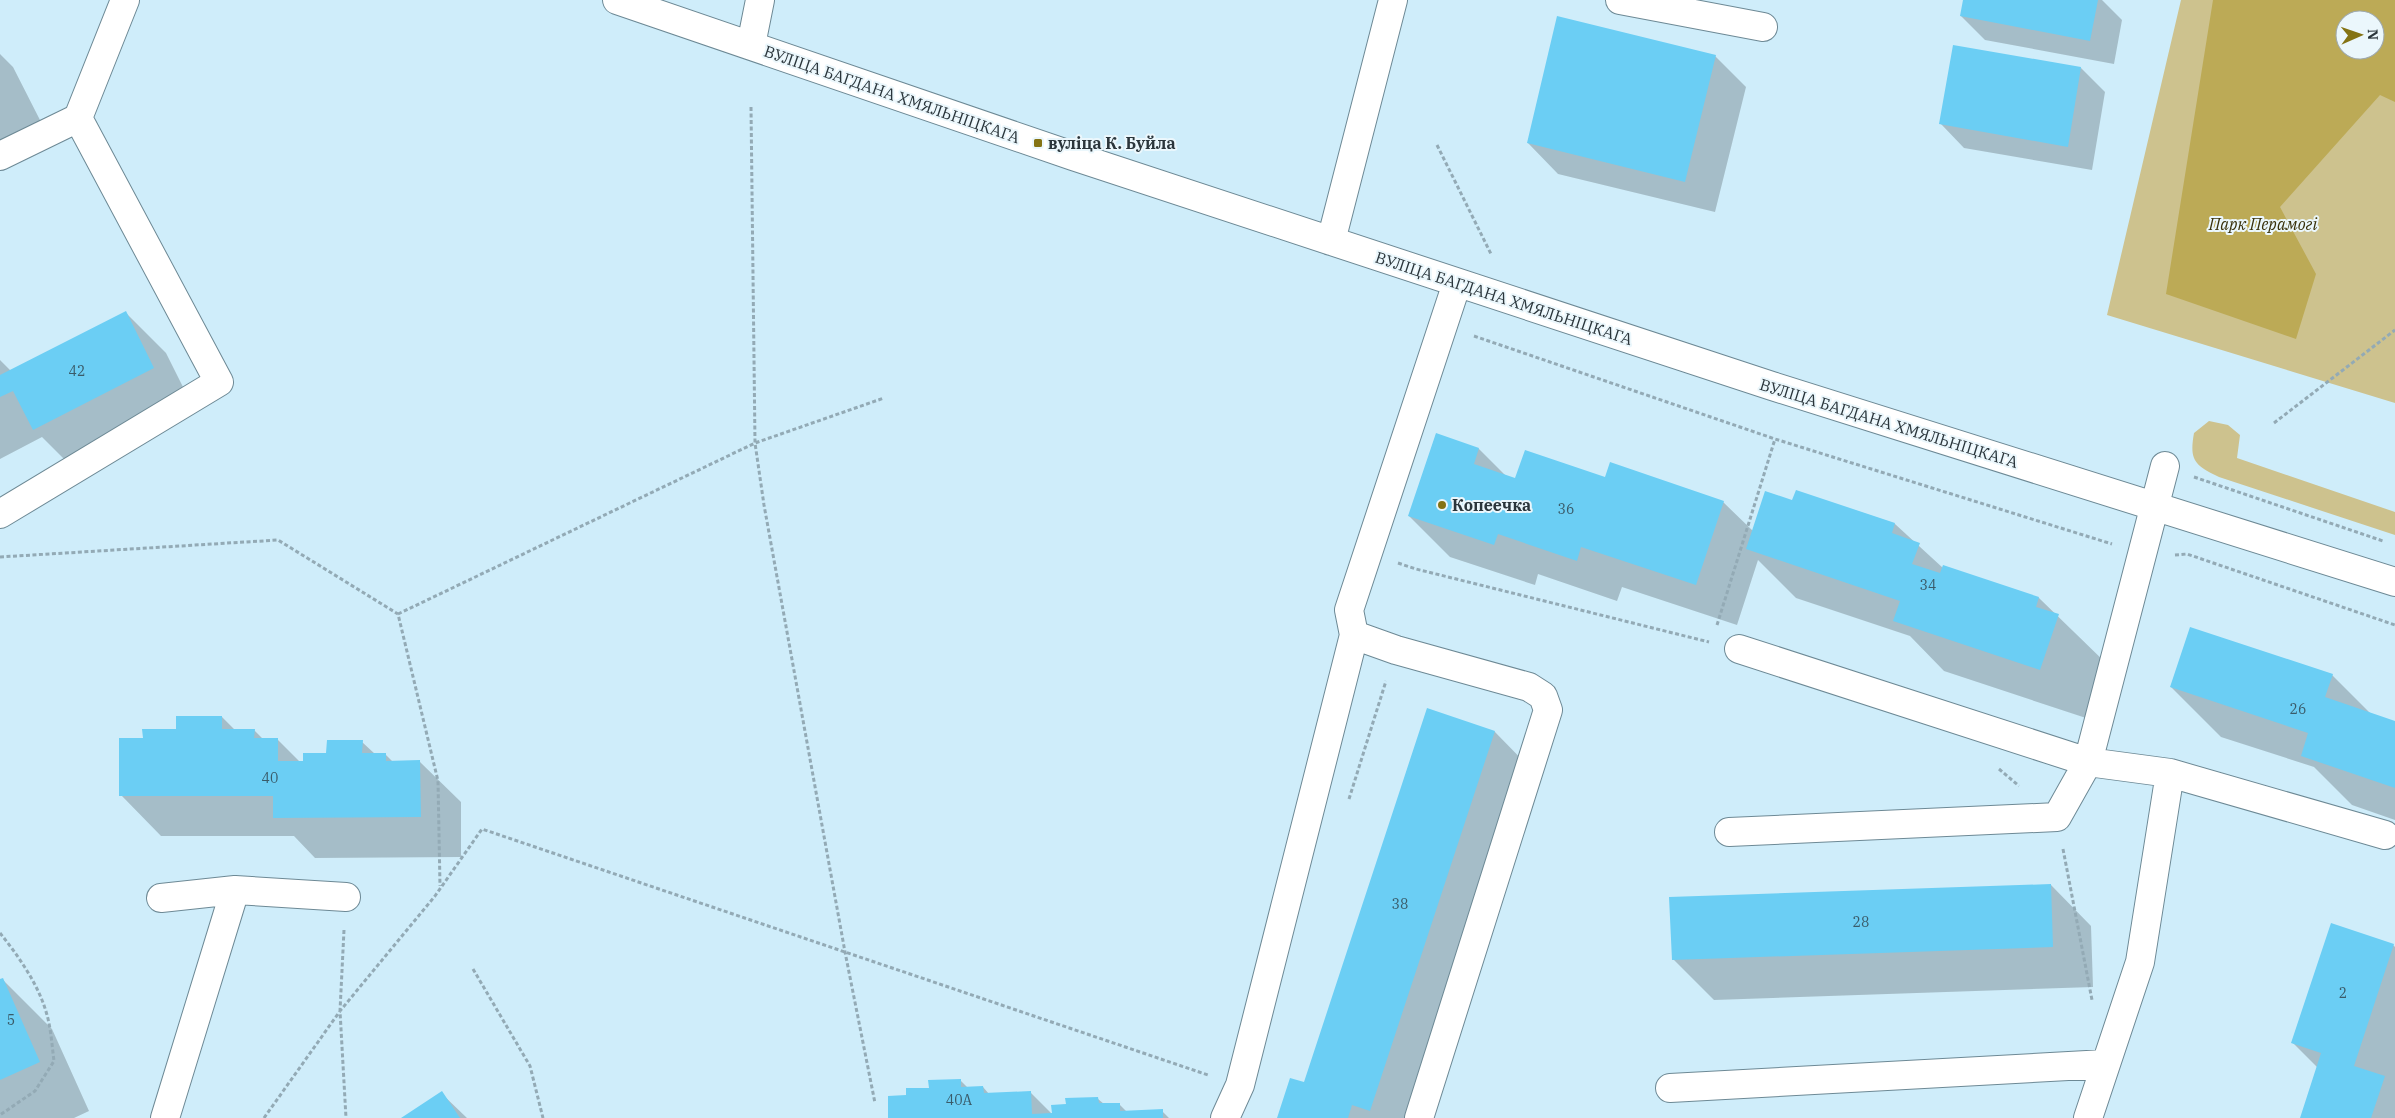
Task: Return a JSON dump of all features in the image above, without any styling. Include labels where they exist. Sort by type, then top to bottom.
[{"type":"street","points":[[0,156],[78,118],[125,0]]},
{"type":"street","name":"ВУЛІЦА БАГДАНА ХМЯЛЬНІЦКАГА","points":[[617,0],[1073,156],[1457,283],[1772,386],[2395,582]]},
{"type":"street","points":[[751,45],[760,0]]},
{"type":"street","points":[[1331,241],[1393,0]]},
{"type":"street","points":[[1620,0],[1763,27]]},
{"type":"street","points":[[0,514],[219,382],[78,118]]},
{"type":"street","points":[[1226,1118],[1240,1085],[1354,635],[1349,610],[1457,283]]},
{"type":"street","points":[[1729,832],[2056,817],[2088,762],[2156,507],[2165,466]]},
{"type":"street","points":[[1354,635],[1396,650],[1529,687],[1543,696],[1548,710],[1419,1118]]},
{"type":"street","points":[[1739,649],[2088,762],[2170,773],[2384,834]]},
{"type":"street","points":[[2088,1118],[2140,962],[2170,773]]},
{"type":"street","points":[[165,1118],[235,890]]},
{"type":"street","points":[[161,898],[235,890],[346,897]]},
{"type":"street","points":[[1670,1088],[2105,1064]]},
{"type":"path","points":[[751,107],[755,443],[764,505],[845,952],[875,1103]]},
{"type":"path","points":[[1437,145],[1491,254]]},
{"type":"path","points":[[2274,423],[2395,330]]},
{"type":"path","points":[[1440,333],[1467,334],[1775,439],[2115,545]]},
{"type":"path","points":[[398,614],[755,443],[884,398]]},
{"type":"path","points":[[1712,642],[1775,439]]},
{"type":"path","points":[[2165,466],[2386,542]]},
{"type":"path","points":[[0,557],[278,540],[398,614],[438,781],[440,887]]},
{"type":"path","points":[[1368,553],[1416,569],[1739,649]]},
{"type":"path","points":[[2171,555],[2187,554],[2395,625]]},
{"type":"path","points":[[1997,767],[2056,817],[2094,1007]]},
{"type":"path","points":[[264,1118],[340,1011],[440,887],[482,829],[1240,1085]]},
{"type":"path","points":[[346,897],[340,1011],[346,1118]]},
{"type":"path","points":[[0,934],[16,953],[32,978],[47,1014],[54,1061],[35,1090],[0,1115]]},
{"type":"path","points":[[473,969],[530,1066],[543,1118]]},
{"type":"green space","name":"Парк Перамогі","points":[[2181,0],[2395,0],[2395,403],[2107,315]]},
{"type":"green space","points":[[2213,0],[2395,0],[2395,102],[2380,95],[2280,207],[2316,274],[2296,339],[2166,294]]},
{"type":"green space","points":[[2209,421],[2228,425],[2240,435],[2237,458],[2395,512],[2395,535],[2219,477],[2204,469],[2196,461],[2192,450],[2194,433]]},
{"type":"building","points":[[1963,0],[2098,0],[2090,41],[1960,16]]},
{"type":"building","points":[[1557,16],[1716,55],[1685,182],[1527,143]]},
{"type":"building","points":[[1953,45],[2081,67],[2068,147],[1939,124]]},
{"type":"building","points":[[126,311],[154,368],[33,430],[13,391],[0,397],[0,375]]},
{"type":"building","points":[[1436,433],[1479,448],[1474,464],[1515,478],[1525,450],[1605,477],[1610,462],[1724,501],[1696,585],[1581,547],[1577,561],[1498,534],[1494,545],[1408,516]]},
{"type":"building","points":[[1796,490],[1895,523],[1892,533],[1920,543],[1912,564],[1940,573],[1943,565],[2039,597],[2036,607],[2059,614],[2040,670],[1893,621],[1900,601],[1746,549],[1765,491],[1792,500]]},
{"type":"building","points":[[2190,627],[2333,674],[2325,697],[2395,721],[2395,788],[2301,756],[2308,733],[2170,687]]},
{"type":"building","points":[[1427,708],[1495,731],[1370,1111],[1352,1105],[1348,1118],[1277,1118],[1290,1078],[1304,1082]]},
{"type":"building","points":[[176,716],[222,716],[222,729],[255,729],[254,738],[278,738],[278,761],[303,761],[303,753],[326,753],[327,740],[363,740],[362,753],[386,753],[386,761],[420,760],[421,817],[273,818],[273,796],[119,796],[119,738],[143,738],[142,729],[176,729]]},
{"type":"building","points":[[2051,884],[2053,947],[1672,960],[1669,897]]},
{"type":"building","points":[[2331,923],[2394,944],[2354,1066],[2385,1076],[2371,1118],[2300,1118],[2321,1053],[2291,1043]]},
{"type":"building","points":[[3,978],[40,1062],[0,1080],[0,979]]},
{"type":"building","points":[[961,1079],[961,1087],[983,1086],[984,1093],[1031,1091],[1032,1114],[1052,1113],[1051,1105],[1066,1104],[1065,1098],[1098,1097],[1099,1103],[1120,1103],[1120,1111],[1163,1109],[1163,1118],[888,1118],[888,1096],[906,1095],[906,1088],[929,1088],[928,1080]]},
{"type":"building","points":[[442,1091],[460,1118],[401,1118]]},
{"type":"place","name":"вуліца К. Буйла","points":[[1038,143]]},
{"type":"place","name":"Копеечка","points":[[1442,505]]}]
